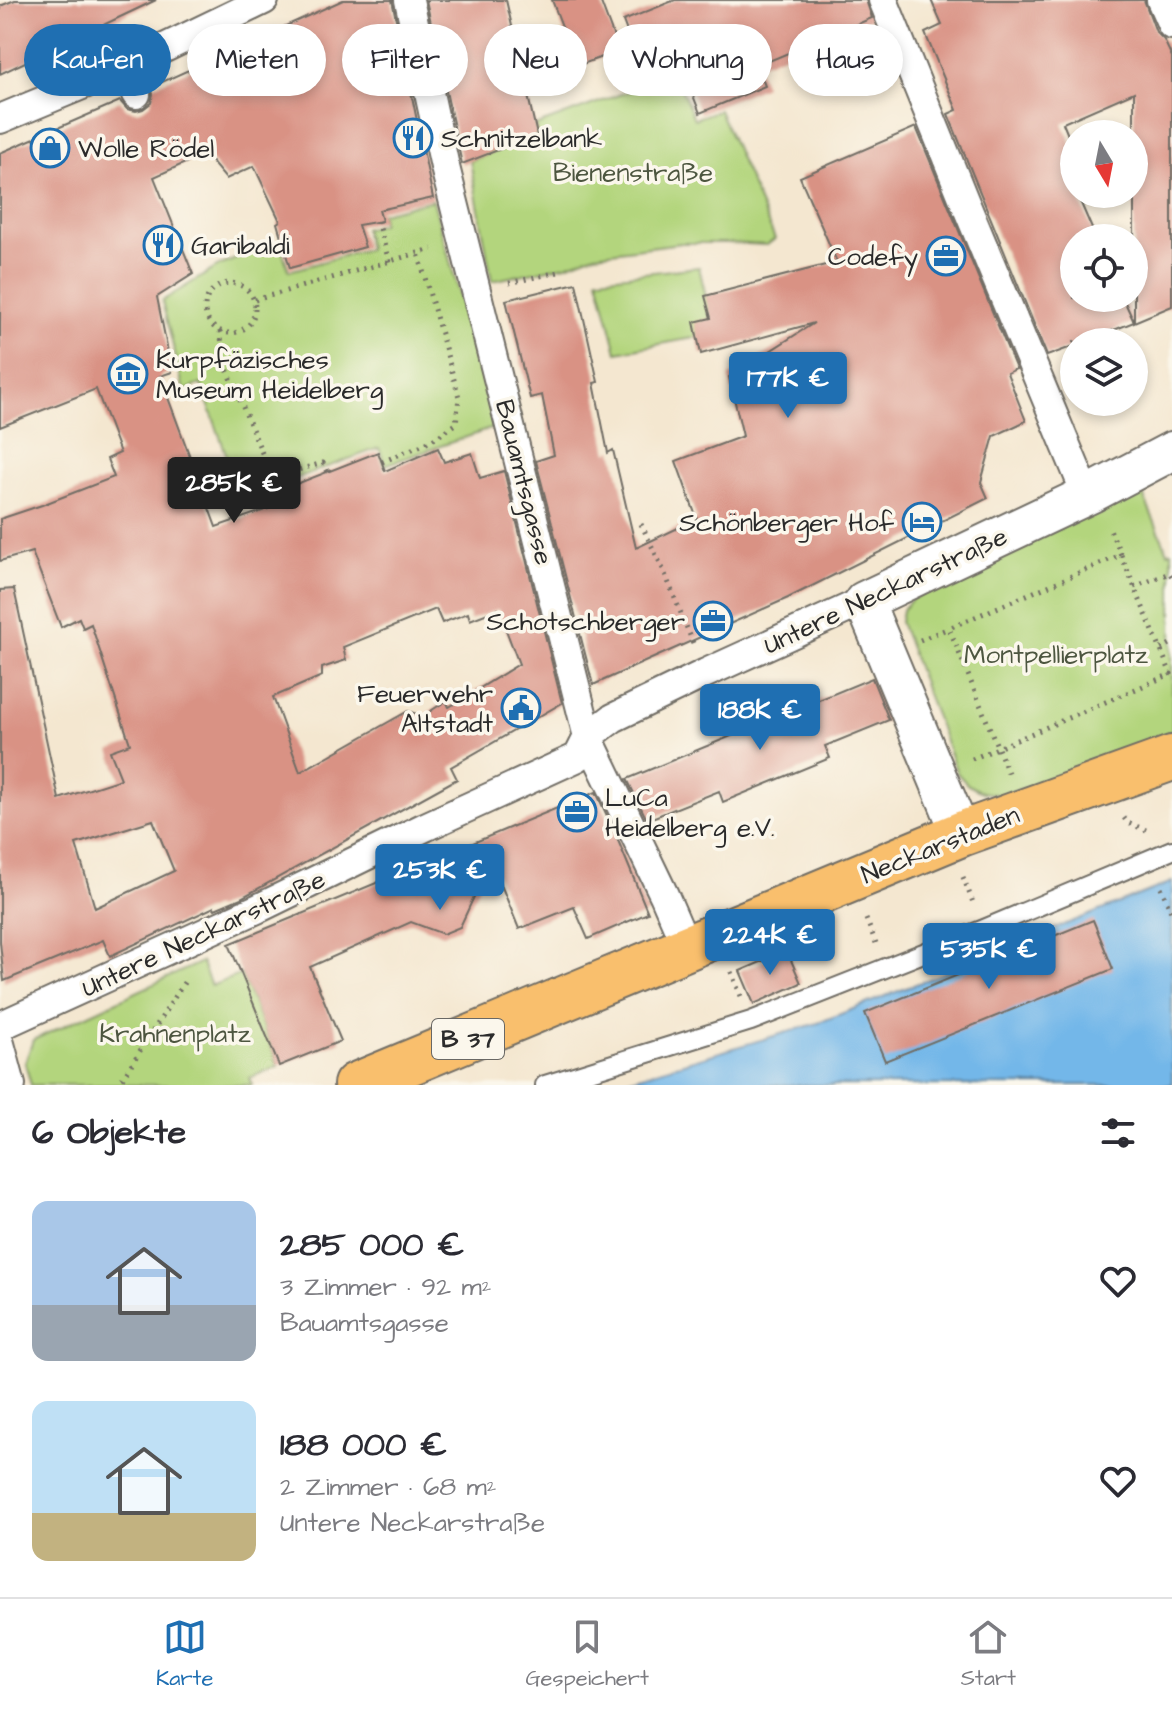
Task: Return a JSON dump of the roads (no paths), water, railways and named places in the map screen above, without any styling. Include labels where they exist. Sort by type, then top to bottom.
[{"type":"main road","name":"Neckarstaden","points":[[381,1080],[961,834],[1172,758]]},
{"type":"street","points":[[171,45],[264,0]]},
{"type":"street","name":"Bauamtsgasse","points":[[409,0],[445,167],[588,737],[687,948]]},
{"type":"street","points":[[883,0],[966,205],[1091,494]]},
{"type":"street","points":[[1161,0],[1172,25]]},
{"type":"street","points":[[0,119],[55,96]]},
{"type":"street","name":"Untere Neckarstraße","points":[[0,1026],[578,757],[588,737],[613,718],[1091,494],[1172,451]]},
{"type":"street","points":[[864,601],[961,834]]},
{"type":"street","points":[[0,1047],[11,1085]]},
{"type":"lane","points":[[545,1085],[751,1021],[1172,850]]},
{"type":"water","points":[[1172,882],[1172,1085],[609,1085],[818,1023]]},
{"type":"place","name":"Schnitzelbank","points":[[413,138]]},
{"type":"place","name":"Wolle Rödel","points":[[50,148]]},
{"type":"place","name":"Garibaldi","points":[[163,245]]},
{"type":"place","name":"Codefy","points":[[946,256]]},
{"type":"place","name":"Kurpfäzisches Museum Heidelberg","points":[[128,374]]},
{"type":"place","name":"Schönberger Hof","points":[[922,522]]},
{"type":"place","name":"Schotschberger","points":[[713,621]]},
{"type":"place","name":"Feuerwehr Altstadt","points":[[521,708]]},
{"type":"place","name":"LuCa Heidelberg e.V.","points":[[577,812]]},
{"type":"park label","name":"Bienenstraße","points":[[633,172]]},
{"type":"park label","name":"Montpellierplatz","points":[[1056,654]]},
{"type":"park label","name":"Krahnenplatz","points":[[175,1033]]}]
